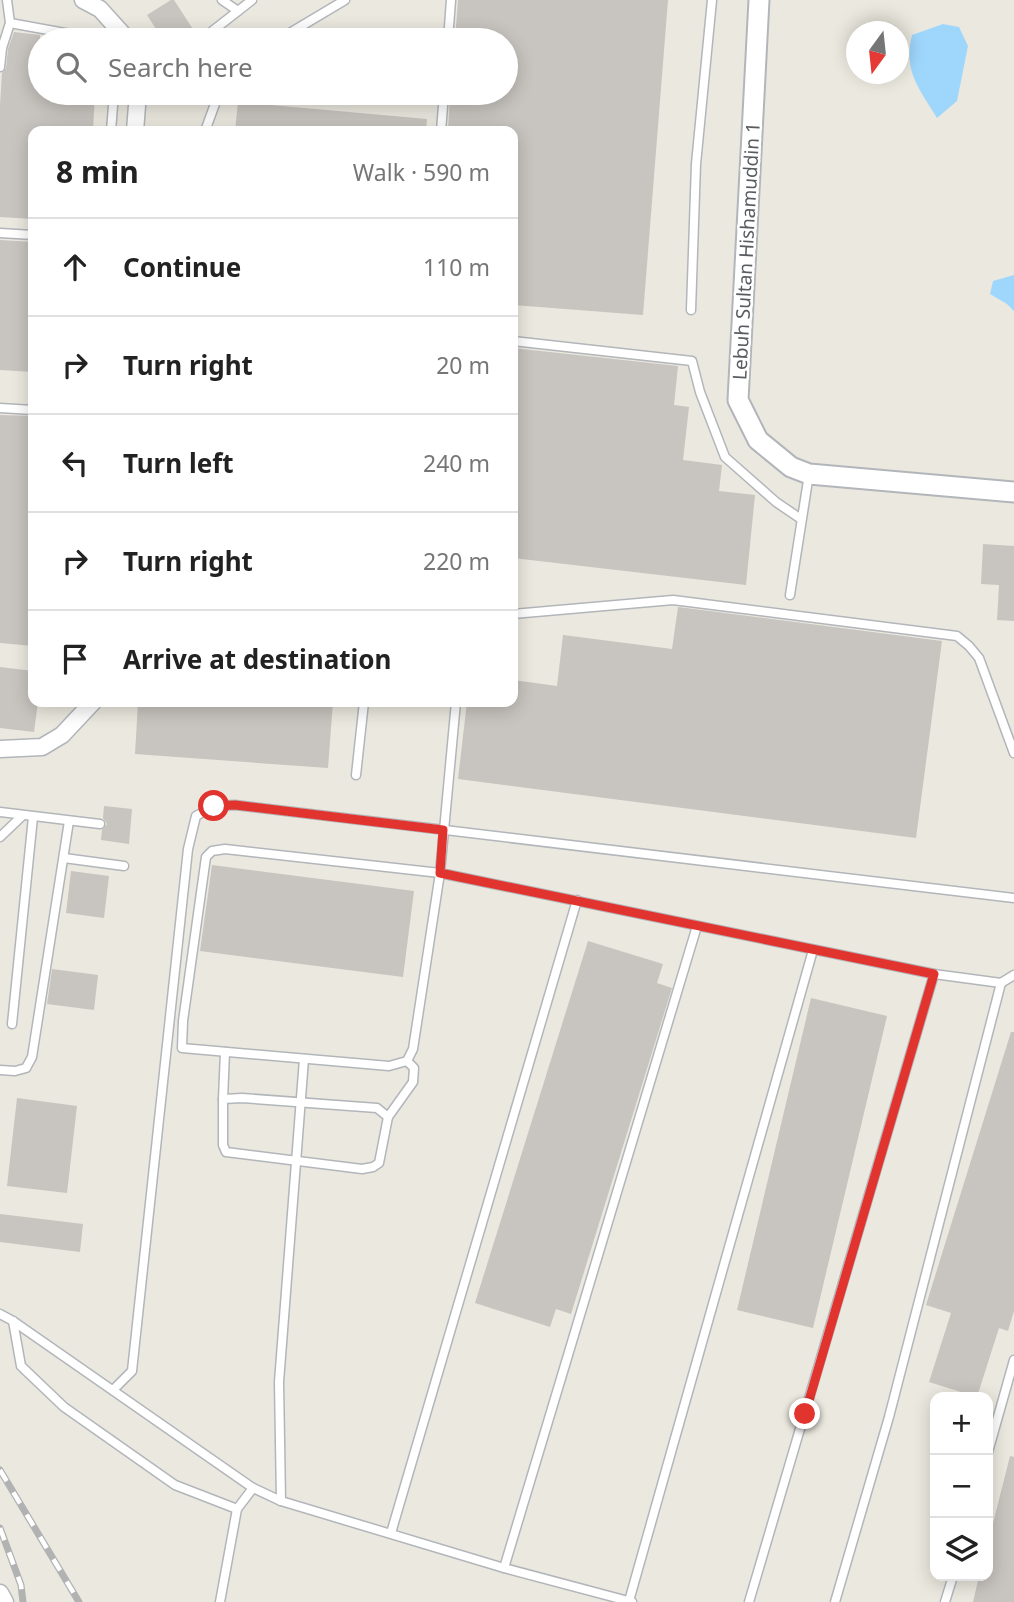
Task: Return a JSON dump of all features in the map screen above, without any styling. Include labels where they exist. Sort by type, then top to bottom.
[{"type":"street","points":[[83,0],[100,9],[117,28]]},
{"type":"street","name":"Lebuh Sultan Hishamuddin 1","points":[[759,0],[738,400],[758,440],[791,467],[809,474],[1014,492]]},
{"type":"street","points":[[136,126],[137,105]]},
{"type":"street","points":[[0,749],[42,747],[62,735],[88,707]]},
{"type":"street","points":[[0,1593],[5,1602]]},
{"type":"lane","points":[[0,67],[2,48],[10,23],[7,0]]},
{"type":"lane","points":[[222,0],[238,11]]},
{"type":"lane","points":[[216,28],[252,0]]},
{"type":"lane","points":[[298,28],[345,0]]},
{"type":"lane","points":[[449,28],[451,0]]},
{"type":"lane","points":[[691,310],[696,164],[712,0]]},
{"type":"lane","points":[[10,23],[38,28]]},
{"type":"lane","points":[[111,126],[113,105]]},
{"type":"lane","points":[[207,126],[215,105]]},
{"type":"lane","points":[[441,126],[443,105]]},
{"type":"lane","points":[[0,233],[28,235]]},
{"type":"lane","points":[[518,342],[692,361],[700,392],[725,457],[776,502],[801,519]]},
{"type":"lane","points":[[0,408],[28,410]]},
{"type":"lane","points":[[790,595],[809,474]]},
{"type":"lane","points":[[518,614],[673,600],[957,636],[979,658],[1014,753]]},
{"type":"lane","points":[[356,775],[363,707]]},
{"type":"lane","points":[[455,707],[440,873],[413,1049],[407,1060],[389,1066],[182,1048],[183,1021],[206,857],[212,851],[225,849],[440,873],[934,974],[1001,983],[1014,975]]},
{"type":"lane","points":[[113,1390],[132,1371],[188,849],[195,816],[214,806],[235,805],[1014,898]]},
{"type":"lane","points":[[0,812],[100,824]]},
{"type":"lane","points":[[0,836],[22,816]]},
{"type":"lane","points":[[12,1024],[33,817]]},
{"type":"lane","points":[[0,1070],[15,1071],[26,1068],[32,1057],[69,821]]},
{"type":"lane","points":[[64,858],[124,866]]},
{"type":"lane","points":[[391,1533],[577,900]]},
{"type":"lane","points":[[504,1568],[696,926]]},
{"type":"lane","points":[[0,1314],[253,1488],[281,1501],[504,1568],[631,1602],[813,950]]},
{"type":"lane","points":[[749,1602],[934,974]]},
{"type":"lane","points":[[835,1602],[889,1417],[1001,983]]},
{"type":"lane","points":[[225,1052],[223,1145],[226,1152],[362,1169],[379,1163],[388,1117],[413,1082],[414,1068],[407,1060]]},
{"type":"lane","points":[[281,1501],[279,1382],[304,1059]]},
{"type":"lane","points":[[223,1099],[377,1108],[388,1117]]},
{"type":"lane","points":[[13,1321],[21,1366],[64,1407],[175,1485],[237,1509]]},
{"type":"lane","points":[[993,1434],[1014,1360]]},
{"type":"lane","points":[[220,1602],[237,1509],[253,1488]]},
{"type":"lane","points":[[945,1602],[951,1581]]},
{"type":"water","points":[[943,24],[959,27],[968,46],[957,101],[937,118],[914,79],[910,48],[912,35]]},
{"type":"water","points":[[1014,275],[1014,311],[990,294],[993,281]]},
{"type":"building","points":[[174,0],[192,28],[155,28],[147,15]]},
{"type":"building","points":[[458,0],[668,0],[643,315],[518,305],[518,126],[448,126],[449,105],[518,105],[518,28],[456,28]]},
{"type":"building","points":[[14,32],[28,34],[28,105],[94,105],[93,126],[28,126],[28,219],[0,217],[0,105],[2,73],[6,68],[8,49]]},
{"type":"building","points":[[238,105],[271,105],[427,119],[426,126],[236,126]]},
{"type":"building","points":[[0,240],[28,242],[28,372],[0,370]]},
{"type":"building","points":[[518,349],[678,366],[674,405],[689,407],[683,460],[722,465],[719,491],[755,495],[746,585],[518,559]]},
{"type":"building","points":[[0,415],[28,416],[28,646],[0,643]]},
{"type":"building","points":[[983,544],[1014,546],[1014,621],[997,620],[999,585],[981,584]]},
{"type":"building","points":[[678,607],[942,641],[916,838],[458,779],[466,707],[518,707],[518,681],[557,686],[563,635],[672,649]]},
{"type":"building","points":[[0,667],[28,670],[28,707],[37,707],[34,732],[0,728]]},
{"type":"building","points":[[138,707],[333,707],[328,768],[135,754]]},
{"type":"building","points":[[104,806],[132,809],[129,844],[101,840],[102,830],[107,824],[103,818]]},
{"type":"building","points":[[212,865],[414,891],[403,977],[200,951]]},
{"type":"building","points":[[71,871],[109,876],[104,918],[66,913]]},
{"type":"building","points":[[588,941],[663,964],[657,983],[672,988],[571,1314],[556,1309],[550,1327],[475,1303]]},
{"type":"building","points":[[52,969],[98,975],[94,1010],[47,1004]]},
{"type":"building","points":[[811,998],[887,1016],[813,1328],[737,1310]]},
{"type":"building","points":[[1011,1032],[1014,1032],[1014,1311],[1008,1331],[999,1328],[979,1392],[961,1392],[929,1382],[951,1313],[926,1305]]},
{"type":"building","points":[[17,1098],[77,1106],[67,1193],[7,1186]]},
{"type":"building","points":[[0,1214],[83,1224],[80,1252],[0,1242]]},
{"type":"building","points":[[1010,1456],[1014,1457],[1014,1602],[973,1602],[978,1581],[993,1581],[993,1523]]},
{"type":"railway","points":[[0,1470],[79,1602]]},
{"type":"railway","points":[[0,1528],[21,1585],[23,1602]]},
{"type":"route","points":[[214,806],[235,805],[443,830],[440,873],[934,974],[805,1414]]}]
